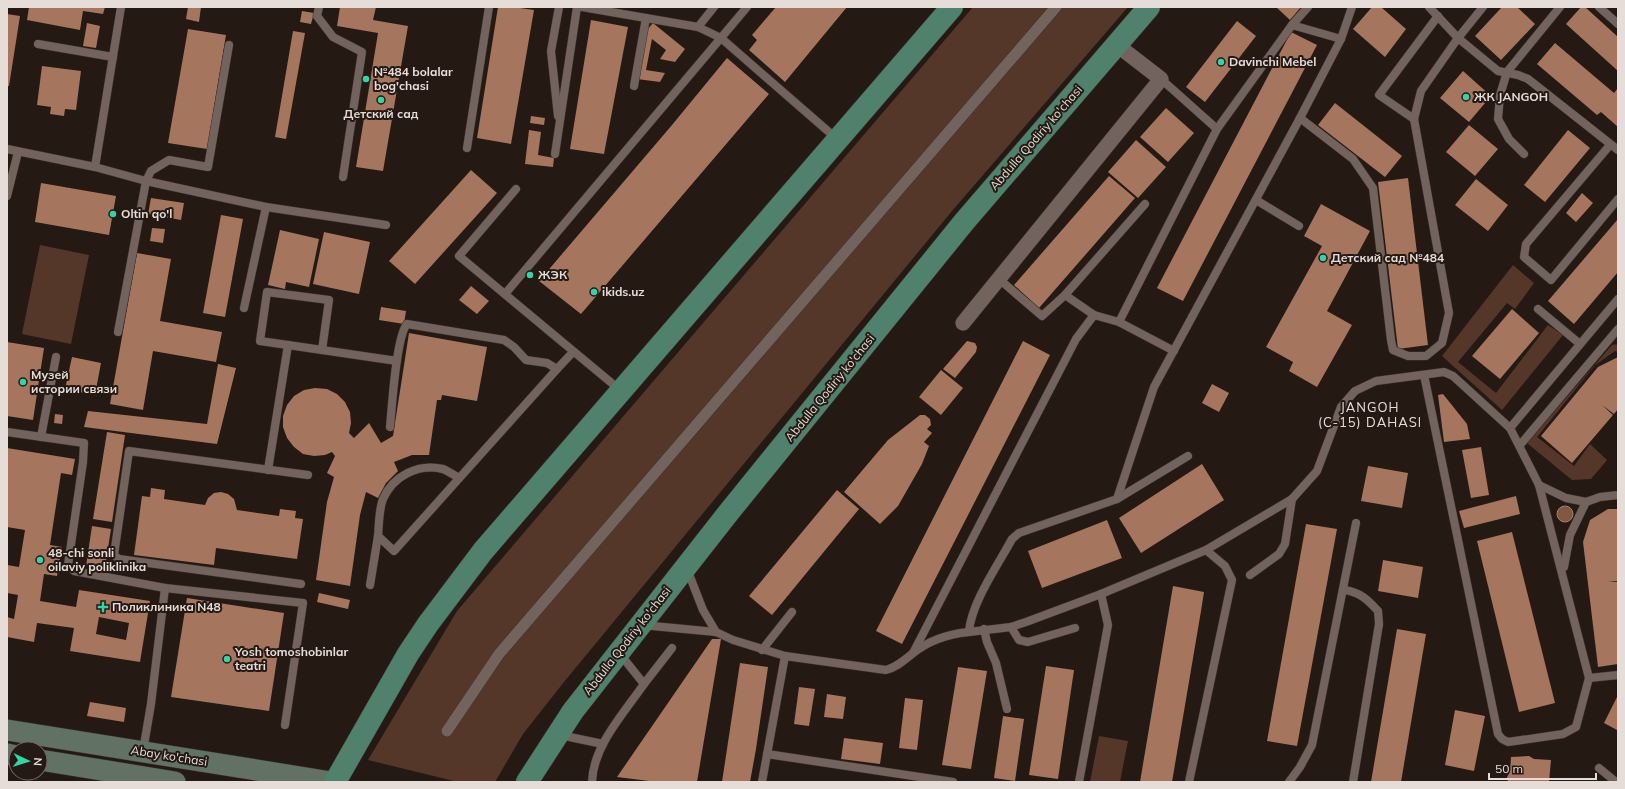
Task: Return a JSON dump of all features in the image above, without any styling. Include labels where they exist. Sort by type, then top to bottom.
[{"type":"main road","points":[[335,782],[390,685],[428,624],[483,551],[620,390],[952,7]]},
{"type":"main road","name":"Abdulla Qodiriy ko'chasi","points":[[527,782],[557,734],[618,652],[686,567],[964,222],[1149,7]]},
{"type":"main road","name":"Abay ko'chasi","points":[[7,730],[331,782]]},
{"type":"main road","name":"Abay ko'chasi","points":[[48,761],[175,782]]},
{"type":"street","points":[[447,731],[499,654],[1056,7]]},
{"type":"street","points":[[963,322],[1161,79],[1117,45]]},
{"type":"lane","points":[[95,167],[121,7]]},
{"type":"lane","points":[[319,7],[317,16],[333,37],[362,52],[344,176]]},
{"type":"lane","points":[[467,148],[489,7]]},
{"type":"lane","points":[[559,7],[551,51],[559,128]]},
{"type":"lane","points":[[555,154],[577,7]]},
{"type":"lane","points":[[582,7],[698,27],[721,38],[838,140]]},
{"type":"lane","points":[[698,27],[714,7]]},
{"type":"lane","points":[[504,294],[747,7]]},
{"type":"lane","points":[[1119,322],[1217,129],[1292,25],[1308,7]]},
{"type":"lane","points":[[1117,499],[1154,387],[1341,40],[1352,7]]},
{"type":"lane","points":[[1429,7],[1458,38],[1498,71],[1507,72],[1528,79],[1618,150]]},
{"type":"lane","points":[[1300,118],[1353,159],[1372,188],[1393,350],[1408,356],[1426,356],[1442,343],[1449,313],[1414,120],[1421,91],[1458,38],[1483,7]]},
{"type":"lane","points":[[1524,154],[1509,139],[1498,119],[1500,95],[1507,72],[1560,7]]},
{"type":"lane","points":[[1599,7],[1618,24]]},
{"type":"lane","points":[[1414,120],[1379,95],[1438,16]]},
{"type":"lane","points":[[634,86],[646,18]]},
{"type":"lane","points":[[1292,25],[1341,40]]},
{"type":"lane","points":[[38,44],[113,57]]},
{"type":"lane","points":[[118,332],[146,181],[151,171],[169,160],[208,167],[229,45]]},
{"type":"lane","points":[[1161,79],[1217,129]]},
{"type":"lane","points":[[1610,145],[1526,244],[1524,257],[1550,280],[1618,199]]},
{"type":"lane","points":[[7,149],[95,167],[146,181],[266,207],[386,225]]},
{"type":"lane","points":[[7,196],[18,152]]},
{"type":"lane","points":[[516,189],[459,256],[620,390]]},
{"type":"lane","points":[[1256,200],[1300,226]]},
{"type":"lane","points":[[999,279],[1042,316],[1064,295],[1145,204]]},
{"type":"lane","points":[[244,308],[266,207]]},
{"type":"lane","points":[[322,350],[329,300],[267,292],[260,341],[397,361]]},
{"type":"lane","points":[[1064,295],[1094,315],[1119,322],[1174,351]]},
{"type":"lane","points":[[1510,428],[1618,300]]},
{"type":"lane","points":[[1538,309],[1580,344]]},
{"type":"lane","points":[[913,653],[1076,339],[1094,315]]},
{"type":"lane","points":[[390,427],[397,361],[403,330],[407,324],[504,340],[514,347],[526,360],[547,363],[557,369]]},
{"type":"lane","points":[[1520,445],[1618,329]]},
{"type":"lane","points":[[268,470],[288,345]]},
{"type":"lane","points":[[378,536],[394,551],[573,352]]},
{"type":"lane","points":[[41,436],[56,357]]},
{"type":"lane","points":[[640,625],[716,632],[762,650],[785,656],[886,670],[896,667],[913,653],[933,640],[954,633],[1011,627],[1101,594],[1206,550],[1292,499],[1317,471],[1341,407],[1355,391],[1376,381],[1444,372],[1453,376],[1510,428],[1520,445],[1539,485],[1589,678],[1576,727],[1563,734],[1508,742],[1502,739],[1498,734],[1424,375]]},
{"type":"lane","points":[[7,432],[82,442],[85,445],[68,565],[74,570],[165,588],[303,603],[285,725]]},
{"type":"lane","points":[[301,584],[119,559],[114,555],[129,451],[308,475]]},
{"type":"lane","points":[[969,632],[970,618],[976,605],[1012,539],[1019,533],[1117,499],[1188,456]]},
{"type":"lane","points":[[370,585],[383,500],[392,484],[407,472],[425,468],[443,469],[459,478]]},
{"type":"lane","points":[[1539,485],[1566,498],[1586,502],[1600,497],[1618,495]]},
{"type":"lane","points":[[1250,575],[1279,554],[1285,544],[1292,499]]},
{"type":"lane","points":[[1563,574],[1565,555],[1570,535],[1586,502]]},
{"type":"lane","points":[[1289,782],[1300,767],[1312,745],[1344,590],[1356,523]]},
{"type":"lane","points":[[1189,782],[1232,580],[1225,566],[1206,550]]},
{"type":"lane","points":[[686,567],[704,610],[716,632]]},
{"type":"lane","points":[[143,752],[151,704],[165,588]]},
{"type":"lane","points":[[1344,590],[1352,591],[1364,596],[1378,611],[1379,624],[1354,782]]},
{"type":"lane","points":[[1078,782],[1108,625],[1101,594]]},
{"type":"lane","points":[[762,650],[792,612]]},
{"type":"lane","points":[[1011,627],[1019,640],[1028,642],[1076,628]]},
{"type":"lane","points":[[984,629],[987,642],[996,663],[1007,709]]},
{"type":"lane","points":[[592,782],[593,768],[603,744],[644,684],[672,648]]},
{"type":"lane","points":[[618,652],[644,684]]},
{"type":"lane","points":[[762,782],[785,656]]},
{"type":"lane","points":[[1589,678],[1618,674]]},
{"type":"lane","points":[[557,734],[603,744]]},
{"type":"lane","points":[[767,754],[952,782]]},
{"type":"lane","points":[[1599,768],[1616,782]]},
{"type":"shaded area","points":[[973,7],[1128,7],[952,211],[564,682],[523,734],[495,782],[458,782],[368,760],[457,611]]},
{"type":"shaded area","points":[[40,245],[89,255],[71,344],[22,334]]},
{"type":"shaded area","points":[[1513,265],[1534,283],[1515,309],[1507,303],[1458,362],[1496,393],[1548,325],[1563,335],[1502,410],[1442,356]]},
{"type":"shaded area","points":[[1618,344],[1618,352],[1615,351],[1595,365],[1537,437],[1574,466],[1590,444],[1607,460],[1591,479],[1572,480],[1527,443],[1612,345]]},
{"type":"shaded area","points":[[1562,506],[1568,506],[1573,511],[1571,520],[1568,522],[1562,522],[1557,517],[1557,511]]},
{"type":"shaded area","points":[[1099,736],[1128,741],[1120,782],[1090,782]]},
{"type":"building","points":[[29,7],[105,7],[103,14],[83,11],[80,30],[27,20]]},
{"type":"building","points":[[188,7],[201,7],[199,22],[186,19]]},
{"type":"building","name":"Детский сад","points":[[340,7],[376,7],[373,20],[408,26],[383,171],[356,167],[378,33],[337,26]]},
{"type":"building","points":[[498,7],[513,7],[534,10],[511,144],[477,138]]},
{"type":"building","points":[[776,7],[847,7],[785,82],[749,50],[757,40],[752,35]]},
{"type":"building","points":[[1276,7],[1301,7],[1290,20]]},
{"type":"building","points":[[1372,7],[1381,7],[1406,29],[1385,57],[1353,29]]},
{"type":"building","points":[[1502,7],[1517,7],[1535,24],[1501,60],[1475,36]]},
{"type":"building","points":[[1581,7],[1585,7],[1618,37],[1618,71],[1566,24]]},
{"type":"building","points":[[302,11],[314,13],[311,24],[300,22]]},
{"type":"building","points":[[7,14],[20,16],[9,86],[7,86]]},
{"type":"building","points":[[591,20],[628,27],[604,154],[570,149]]},
{"type":"building","name":"Davinchi Mebel","points":[[1237,21],[1256,36],[1205,102],[1186,87]]},
{"type":"building","points":[[87,23],[100,26],[96,48],[83,46]]},
{"type":"building","points":[[653,23],[685,49],[675,62],[660,59],[666,50],[652,39],[646,70],[665,73],[660,82],[637,79],[646,31]]},
{"type":"building","points":[[188,29],[226,35],[207,149],[168,143]]},
{"type":"building","points":[[293,31],[305,33],[286,139],[275,137]]},
{"type":"building","points":[[1291,32],[1317,45],[1183,301],[1157,288]]},
{"type":"building","points":[[1555,43],[1614,93],[1618,88],[1618,127],[1601,112],[1597,115],[1537,64]]},
{"type":"building","points":[[727,58],[769,94],[581,314],[539,281]]},
{"type":"building","points":[[42,66],[81,71],[76,110],[65,109],[64,116],[50,114],[51,107],[37,105]]},
{"type":"building","name":"ЖК JANGOH","points":[[1463,71],[1491,96],[1469,122],[1440,98]]},
{"type":"building","points":[[1335,103],[1402,156],[1385,177],[1318,125]]},
{"type":"building","points":[[1166,108],[1194,133],[1168,162],[1140,137]]},
{"type":"building","points":[[531,116],[545,118],[544,125],[530,123]]},
{"type":"building","points":[[1469,125],[1498,149],[1475,176],[1446,152]]},
{"type":"building","points":[[529,130],[541,132],[538,155],[554,158],[553,167],[525,164]]},
{"type":"building","points":[[1568,130],[1590,148],[1545,202],[1524,185]]},
{"type":"building","points":[[1136,140],[1166,167],[1138,198],[1108,172]]},
{"type":"building","points":[[471,170],[497,193],[415,284],[389,261]]},
{"type":"building","points":[[1109,176],[1135,198],[1039,308],[1014,285]]},
{"type":"building","points":[[1408,178],[1428,345],[1398,349],[1378,182]]},
{"type":"building","points":[[1476,179],[1508,205],[1488,231],[1455,205]]},
{"type":"building","points":[[41,183],[116,196],[109,235],[35,222]]},
{"type":"building","points":[[1582,193],[1593,203],[1576,222],[1566,213]]},
{"type":"building","points":[[151,198],[184,203],[181,220],[148,214]]},
{"type":"building","points":[[1321,204],[1370,231],[1327,311],[1352,325],[1317,387],[1289,371],[1293,362],[1266,347],[1322,246],[1304,236]]},
{"type":"building","points":[[221,215],[243,219],[225,317],[203,313]]},
{"type":"building","points":[[1618,219],[1618,272],[1574,324],[1548,301]]},
{"type":"building","points":[[152,228],[165,229],[163,243],[150,241]]},
{"type":"building","points":[[280,230],[319,239],[309,287],[286,282],[285,289],[268,285]]},
{"type":"building","points":[[324,232],[370,242],[359,294],[313,284]]},
{"type":"building","points":[[137,253],[171,259],[160,321],[222,332],[216,362],[153,351],[143,410],[110,404]]},
{"type":"building","points":[[471,286],[489,301],[477,314],[459,300]]},
{"type":"building","points":[[381,307],[406,311],[404,324],[379,320]]},
{"type":"building","points":[[1512,309],[1539,333],[1500,379],[1472,356]]},
{"type":"building","points":[[409,333],[487,347],[477,401],[442,395],[441,400],[437,400],[429,455],[412,455],[394,462],[398,471],[386,483],[378,498],[366,492],[360,515],[350,586],[316,580],[327,502],[334,477],[327,473],[335,456],[332,452],[325,455],[314,456],[303,454],[294,447],[287,438],[283,427],[283,416],[287,405],[294,396],[304,390],[315,388],[327,389],[337,394],[345,402],[350,412],[351,423],[349,433],[354,438],[369,423],[381,443],[393,436]]},
{"type":"building","points":[[967,341],[975,343],[977,347],[976,352],[955,378],[943,369]]},
{"type":"building","points":[[1023,341],[1050,355],[902,644],[876,631]]},
{"type":"building","name":"Музей истории связи","points":[[7,342],[44,348],[33,420],[7,416]]},
{"type":"building","points":[[72,357],[101,363],[95,395],[65,389]]},
{"type":"building","points":[[1618,357],[1618,409],[1614,414],[1602,405],[1613,415],[1572,463],[1541,436],[1598,367]]},
{"type":"building","points":[[218,364],[236,368],[217,444],[84,427],[88,411],[207,424]]},
{"type":"building","points":[[941,370],[963,388],[941,415],[919,397]]},
{"type":"building","points":[[1212,384],[1229,393],[1219,412],[1202,403]]},
{"type":"building","points":[[1443,394],[1467,424],[1470,439],[1444,442],[1438,395]]},
{"type":"building","points":[[55,414],[63,415],[62,424],[54,423]]},
{"type":"building","points":[[920,415],[925,415],[930,419],[931,425],[927,429],[932,433],[924,442],[929,446],[922,464],[898,506],[880,524],[844,492],[888,440]]},
{"type":"building","points":[[107,432],[125,435],[112,522],[93,519]]},
{"type":"building","points":[[1481,447],[1489,495],[1471,498],[1462,450]]},
{"type":"building","name":"48-chi sonli oilaviy poliklinika","points":[[7,448],[75,459],[72,475],[61,473],[50,545],[62,547],[57,576],[44,574],[40,601],[76,607],[79,590],[150,601],[140,662],[70,651],[74,628],[37,623],[34,642],[7,637],[7,617],[14,619],[18,595],[7,593],[7,565],[19,567],[25,530],[7,527]],"holes":[[[99,617],[129,623],[126,640],[96,634]]]},
{"type":"building","points":[[1202,464],[1224,500],[1141,553],[1119,518]]},
{"type":"building","points":[[1368,466],[1408,473],[1402,508],[1361,501]]},
{"type":"building","points":[[151,488],[165,490],[164,499],[205,505],[208,498],[214,493],[221,492],[228,494],[234,499],[237,510],[279,516],[280,509],[296,511],[295,518],[303,519],[297,559],[216,548],[214,565],[134,555],[142,496],[150,497]]},
{"type":"building","points":[[837,490],[859,509],[772,615],[749,596]]},
{"type":"building","points":[[1516,496],[1520,514],[1464,528],[1459,511]]},
{"type":"building","points":[[1608,509],[1618,509],[1618,581],[1608,582],[1618,582],[1618,664],[1598,667],[1583,542],[1590,520]]},
{"type":"building","points":[[1107,520],[1122,558],[1042,588],[1028,551]]},
{"type":"building","points":[[1306,524],[1337,529],[1297,746],[1267,741]]},
{"type":"building","points":[[92,526],[111,529],[106,561],[103,561],[102,568],[86,566]]},
{"type":"building","points":[[1512,532],[1555,703],[1519,712],[1477,541]]},
{"type":"building","points":[[1383,560],[1423,567],[1418,598],[1378,591]]},
{"type":"building","points":[[1173,586],[1204,592],[1201,611],[1172,782],[1140,782]]},
{"type":"building","points":[[319,593],[350,600],[348,609],[317,602]]},
{"type":"building","name":"Yosh tomoshobinlar teatri","points":[[187,598],[284,613],[269,711],[171,697]]},
{"type":"building","points":[[1397,629],[1426,634],[1401,782],[1371,782]]},
{"type":"building","points":[[712,639],[721,639],[697,782],[657,782],[617,777]]},
{"type":"building","points":[[740,663],[768,667],[756,749],[750,782],[722,782]]},
{"type":"building","points":[[1046,666],[1074,670],[1058,779],[1029,775]]},
{"type":"building","points":[[958,667],[987,671],[971,769],[942,765]]},
{"type":"building","points":[[799,687],[815,689],[809,726],[794,724]]},
{"type":"building","points":[[827,694],[846,697],[843,719],[824,717]]},
{"type":"building","points":[[1618,695],[1618,728],[1617,730],[1604,723]]},
{"type":"building","points":[[905,698],[923,700],[917,750],[899,748]]},
{"type":"building","points":[[90,702],[126,708],[124,722],[87,716]]},
{"type":"building","points":[[1455,710],[1485,716],[1474,771],[1445,765]]},
{"type":"building","points":[[1003,716],[1024,719],[1015,781],[994,778]]},
{"type":"building","points":[[844,738],[883,743],[880,764],[841,759]]},
{"type":"building","points":[[1529,756],[1534,759],[1551,760],[1549,782],[1508,782],[1507,777],[1510,772],[1511,757]]},
{"type":"place","name":"Davinchi Mebel","points":[[1221,62]]},
{"type":"place","name":"№484 bolalar bog'chasi","points":[[366,79]]},
{"type":"place","name":"ЖК JANGOH","points":[[1466,97]]},
{"type":"place","name":"Детский сад","points":[[381,100]]},
{"type":"place","name":"Oltin qo'l","points":[[113,214]]},
{"type":"place","name":"Детский сад №484","points":[[1323,258]]},
{"type":"place","name":"ЖЭК","points":[[530,275]]},
{"type":"place","name":"ikids.uz","points":[[594,292]]},
{"type":"place","name":"Музей истории связи","points":[[23,382]]},
{"type":"place","name":"48-chi sonli oilaviy poliklinika","points":[[40,560]]},
{"type":"place","name":"Поликлиника N48","points":[[103,607]]},
{"type":"place","name":"Yosh tomoshobinlar teatri","points":[[227,659]]},
{"type":"district","name":"JANGOH (C-15) DAHASI","points":[[1370,414]]}]
